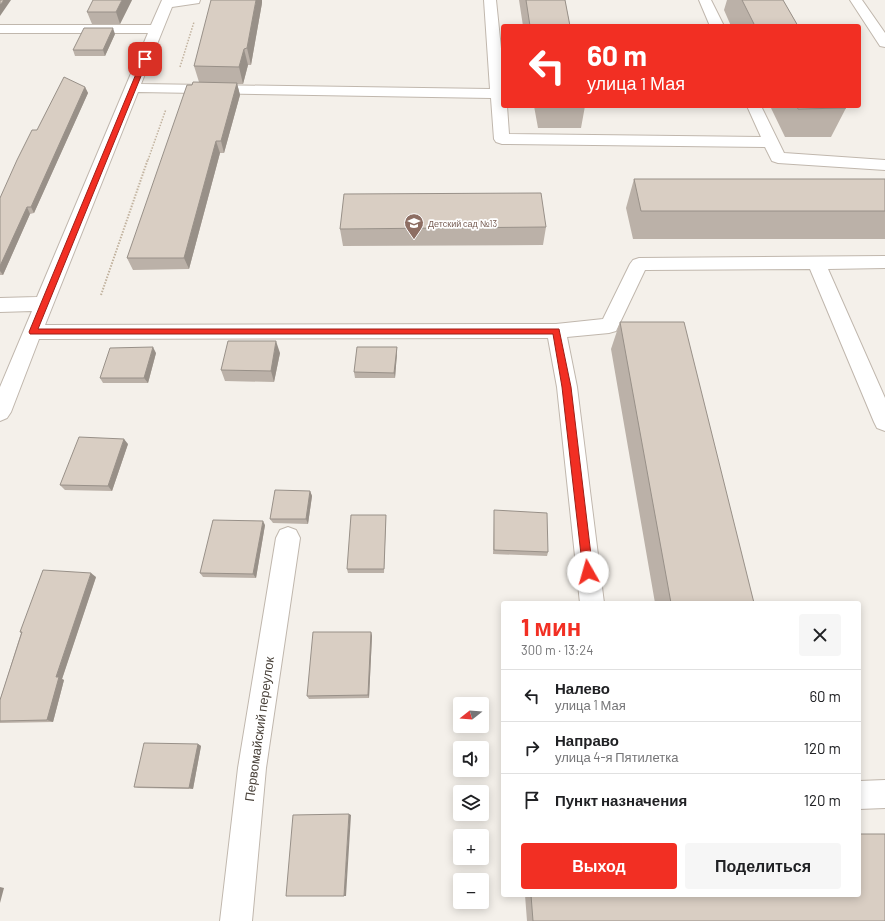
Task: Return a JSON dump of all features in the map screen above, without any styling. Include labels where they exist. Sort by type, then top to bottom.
[{"type":"street","points":[[0,412],[167,2],[194,0]]},
{"type":"street","points":[[490,0],[502,139],[770,142]]},
{"type":"street","points":[[705,0],[716,24]]},
{"type":"street","points":[[856,0],[885,43]]},
{"type":"street","points":[[0,29],[157,29]]},
{"type":"street","points":[[133,88],[499,94]]},
{"type":"street","points":[[755,108],[778,158],[885,165]]},
{"type":"street","points":[[816,262],[885,422]]},
{"type":"street","points":[[33,332],[556,331],[609,326],[639,264],[885,262]]},
{"type":"street","points":[[0,306],[44,304]]},
{"type":"street","points":[[556,331],[567,387],[592,601]]},
{"type":"street","name":"Первомайский переулок","points":[[236,921],[252,768],[288,538]]},
{"type":"street","points":[[861,795],[885,794]]},
{"type":"path","points":[[101,295],[174,89],[196,15]]},
{"type":"building","points":[[93,0],[122,0],[116,12],[87,12]]},
{"type":"building","points":[[211,0],[256,0],[247,48],[244,49],[239,67],[194,66]]},
{"type":"building","points":[[526,0],[565,0],[570,24],[530,24]]},
{"type":"building","points":[[742,0],[783,0],[797,24],[754,24]]},
{"type":"building","points":[[84,28],[113,28],[103,50],[73,50]]},
{"type":"building","points":[[64,77],[85,87],[31,207],[27,207],[0,266],[0,198],[32,130],[37,130]]},
{"type":"building","points":[[193,82],[237,83],[221,141],[216,141],[184,258],[127,258],[187,85],[192,85]]},
{"type":"building","points":[[798,108],[846,108],[798,109]]},
{"type":"building","points":[[634,179],[885,179],[885,211],[641,211]]},
{"type":"building","points":[[541,193],[546,227],[340,229],[344,194]]},
{"type":"building","points":[[620,322],[684,322],[754,601],[671,601]]},
{"type":"building","points":[[228,341],[276,341],[271,371],[221,370]]},
{"type":"building","points":[[153,347],[144,378],[100,378],[110,348]]},
{"type":"building","points":[[357,347],[397,347],[394,373],[354,372]]},
{"type":"building","points":[[79,437],[124,439],[108,486],[60,485]]},
{"type":"building","points":[[275,490],[310,491],[306,519],[270,519]]},
{"type":"building","points":[[494,510],[547,513],[548,552],[494,550]]},
{"type":"building","points":[[351,515],[386,515],[384,569],[347,569]]},
{"type":"building","points":[[213,520],[263,521],[253,574],[200,573]]},
{"type":"building","points":[[43,570],[91,573],[56,677],[59,677],[47,720],[0,721],[0,700],[22,632],[20,632]]},
{"type":"building","points":[[313,632],[371,632],[368,695],[307,696]]},
{"type":"building","points":[[144,743],[198,744],[189,788],[134,787]]},
{"type":"building","points":[[349,814],[344,896],[286,896],[293,815]]},
{"type":"building","points":[[861,834],[885,834],[885,921],[533,921],[531,897],[861,897]]},
{"type":"place","name":"Детский сад №13","points":[[414,240]]},
{"type":"route","points":[[145,59],[33,332],[556,331],[567,387],[588,572]]}]
